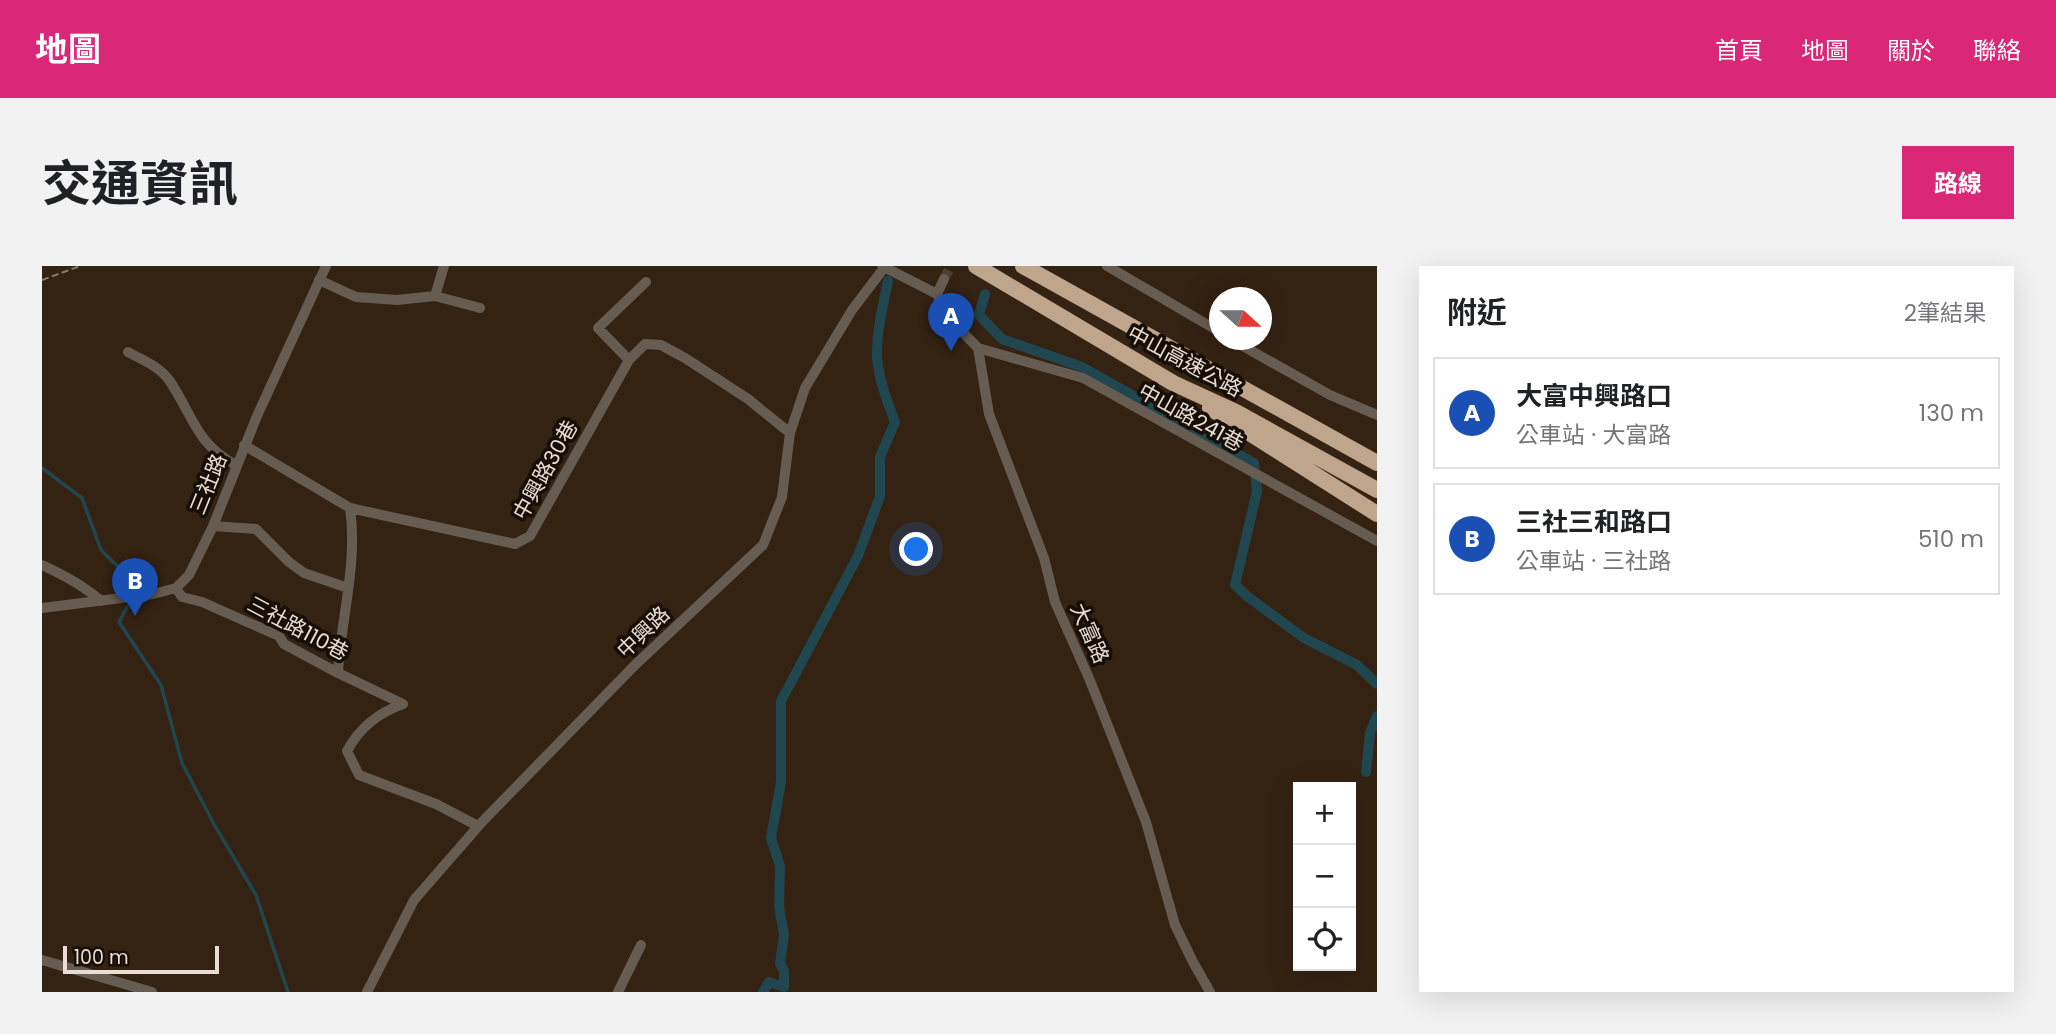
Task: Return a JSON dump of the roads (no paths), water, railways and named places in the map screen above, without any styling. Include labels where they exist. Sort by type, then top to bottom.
[{"type":"highway","name":"中山高速公路","points":[[976,266],[1173,383],[1236,412],[1377,490]]},
{"type":"highway","name":"中山高速公路","points":[[1023,266],[1377,463]]},
{"type":"highway","points":[[1173,383],[1234,425],[1377,514]]},
{"type":"street","name":"三社路","points":[[176,588],[189,575],[213,526],[244,445],[327,266]]},
{"type":"street","points":[[435,296],[444,266]]},
{"type":"street","points":[[1107,266],[1209,326]]},
{"type":"street","points":[[883,267],[937,294],[947,316],[978,348]]},
{"type":"street","name":"中興路","points":[[367,992],[414,900],[478,826],[635,665],[763,545],[782,497],[790,433],[805,388],[852,310],[883,267]]},
{"type":"street","points":[[937,294],[944,279]]},
{"type":"street","points":[[319,281],[356,297],[397,300],[435,296],[480,308]]},
{"type":"street","points":[[646,282],[598,328],[629,360],[645,344],[661,345],[748,399],[790,433]]},
{"type":"street","name":"中山路241巷","points":[[978,348],[1083,378],[1377,541]]},
{"type":"street","name":"大富路","points":[[978,348],[989,414],[1044,558],[1055,602],[1089,678],[1146,822],[1175,925],[1210,992]]},
{"type":"street","points":[[1250,350],[1330,395],[1377,415]]},
{"type":"street","points":[[128,352],[155,367],[168,378],[200,434],[219,456],[236,465]]},
{"type":"street","name":"中興路30巷","points":[[244,445],[350,508],[515,544],[530,536],[629,360]]},
{"type":"street","points":[[338,673],[354,533],[350,508]]},
{"type":"street","points":[[213,526],[256,529],[304,573],[348,589]]},
{"type":"street","points":[[42,565],[85,587],[101,601]]},
{"type":"street","points":[[42,608],[132,597],[176,588]]},
{"type":"street","name":"三社路110巷","points":[[176,588],[182,597],[202,602],[279,636],[284,644],[403,704],[386,710],[355,737],[347,751],[359,775],[436,804],[478,826]]},
{"type":"street","points":[[618,992],[641,945]]},
{"type":"street","points":[[42,960],[152,992]]},
{"type":"waterway","points":[[763,992],[769,982],[784,987],[784,971],[780,963],[784,935],[779,906],[780,866],[771,838],[781,782],[781,701],[858,556],[880,496],[880,457],[895,422],[881,382],[877,358],[879,329],[888,281]]},
{"type":"waterway","points":[[985,294],[979,315],[1002,339],[1082,367],[1254,463],[1257,491],[1235,585],[1304,638],[1357,665],[1377,684]]},
{"type":"waterway","points":[[42,468],[82,498],[101,550],[138,586],[134,593]]},
{"type":"waterway","points":[[131,600],[119,622],[161,685],[182,763],[256,895],[288,992]]},
{"type":"waterway","points":[[1366,772],[1370,733],[1377,716]]},
{"type":"tunnel","points":[[944,279],[951,266]]},
{"type":"place","name":"大富中興路口","points":[[951,351]]},
{"type":"place","name":"三社三和路口","points":[[135,616]]}]
